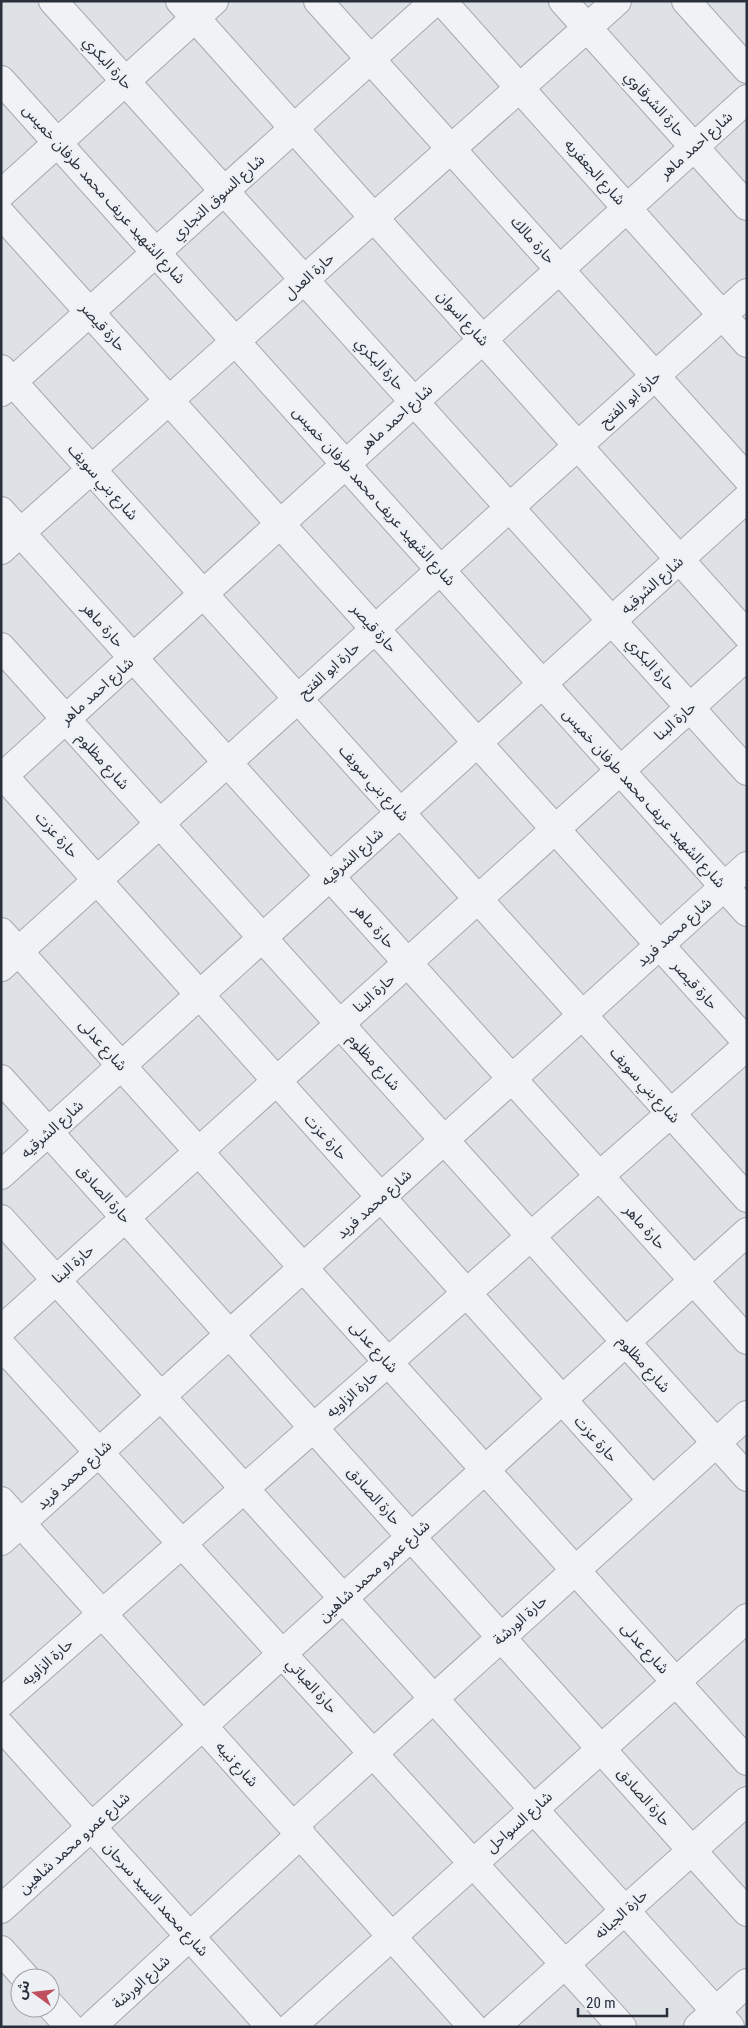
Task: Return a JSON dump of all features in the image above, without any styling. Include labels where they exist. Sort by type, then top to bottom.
[{"type":"street","name":"حارة البكري","points":[[53,1],[747,771]]},
{"type":"street","name":"حارة مالك","points":[[318,1],[747,478]]},
{"type":"street","name":"شارع السوق التجاري","points":[[5,381],[90,313],[435,1]]},
{"type":"street","name":"شارع الجعفريه","points":[[442,1],[747,344]]},
{"type":"street","name":"حارة الشرقاوي","points":[[563,1],[747,206]]},
{"type":"street","name":"حارة العدل","points":[[11,542],[617,1]]},
{"type":"street","points":[[686,1],[747,69]]},
{"type":"street","points":[[1,194],[125,82],[196,7]]},
{"type":"street","name":"شارع اسوان","points":[[196,7],[294,129],[747,635]]},
{"type":"street","name":"شارع الشهيد عريف محمد طرفان خميس","points":[[1,80],[747,912]]},
{"type":"street","name":"شارع احمد ماهر","points":[[2,775],[66,719],[747,99]]},
{"type":"street","name":"حارة قيصر","points":[[1,214],[747,1042]]},
{"type":"street","name":"حارة ابو الفتح","points":[[7,950],[98,880],[747,293]]},
{"type":"street","name":"شارع بني سويف","points":[[5,381],[92,470],[747,1198]]},
{"type":"street","name":"شارع الشرقيه","points":[[1,1175],[747,498]]},
{"type":"street","name":"حارة ماهر","points":[[1,511],[11,542],[133,658],[747,1340]]},
{"type":"street","name":"شارع مظلوم","points":[[1,647],[747,1477]]},
{"type":"street","name":"حارة البنا","points":[[1,1330],[747,656]]},
{"type":"street","name":"حارة عزت","points":[[2,775],[652,1500]]},
{"type":"street","name":"شارع محمد فريد","points":[[1,1541],[747,866]]},
{"type":"street","name":"شارع عدلى","points":[[7,950],[122,1066],[747,1761]]},
{"type":"street","name":"حارة الزاويه","points":[[1,1703],[747,1046]]},
{"type":"street","name":"حارة الصادق","points":[[1,1079],[747,1912]]},
{"type":"street","points":[[1,1219],[625,1910],[714,2022],[747,1983]]},
{"type":"street","name":"شارع عمرو محمد شاهين","points":[[1,1910],[747,1232]]},
{"type":"street","name":"حارة العباتي","points":[[1,1345],[622,2027]]},
{"type":"street","name":"حارة الورشة","points":[[190,1936],[373,1753],[747,1414]]},
{"type":"street","name":"شارع نبيه","points":[[1,1501],[473,2027]]},
{"type":"street","name":"شارع السواحل","points":[[291,2027],[747,1618]]},
{"type":"street","name":"شارع محمد السيد سرحان","points":[[1,1726],[271,2027]]},
{"type":"street","name":"حارة الجبانه","points":[[495,2027],[747,1801]]},
{"type":"street","name":"شارع الورشة","points":[[91,2027],[190,1936]]},
{"type":"street","points":[[1,1950],[17,1968]]},
{"type":"street","points":[[60,2016],[70,2027]]}]
